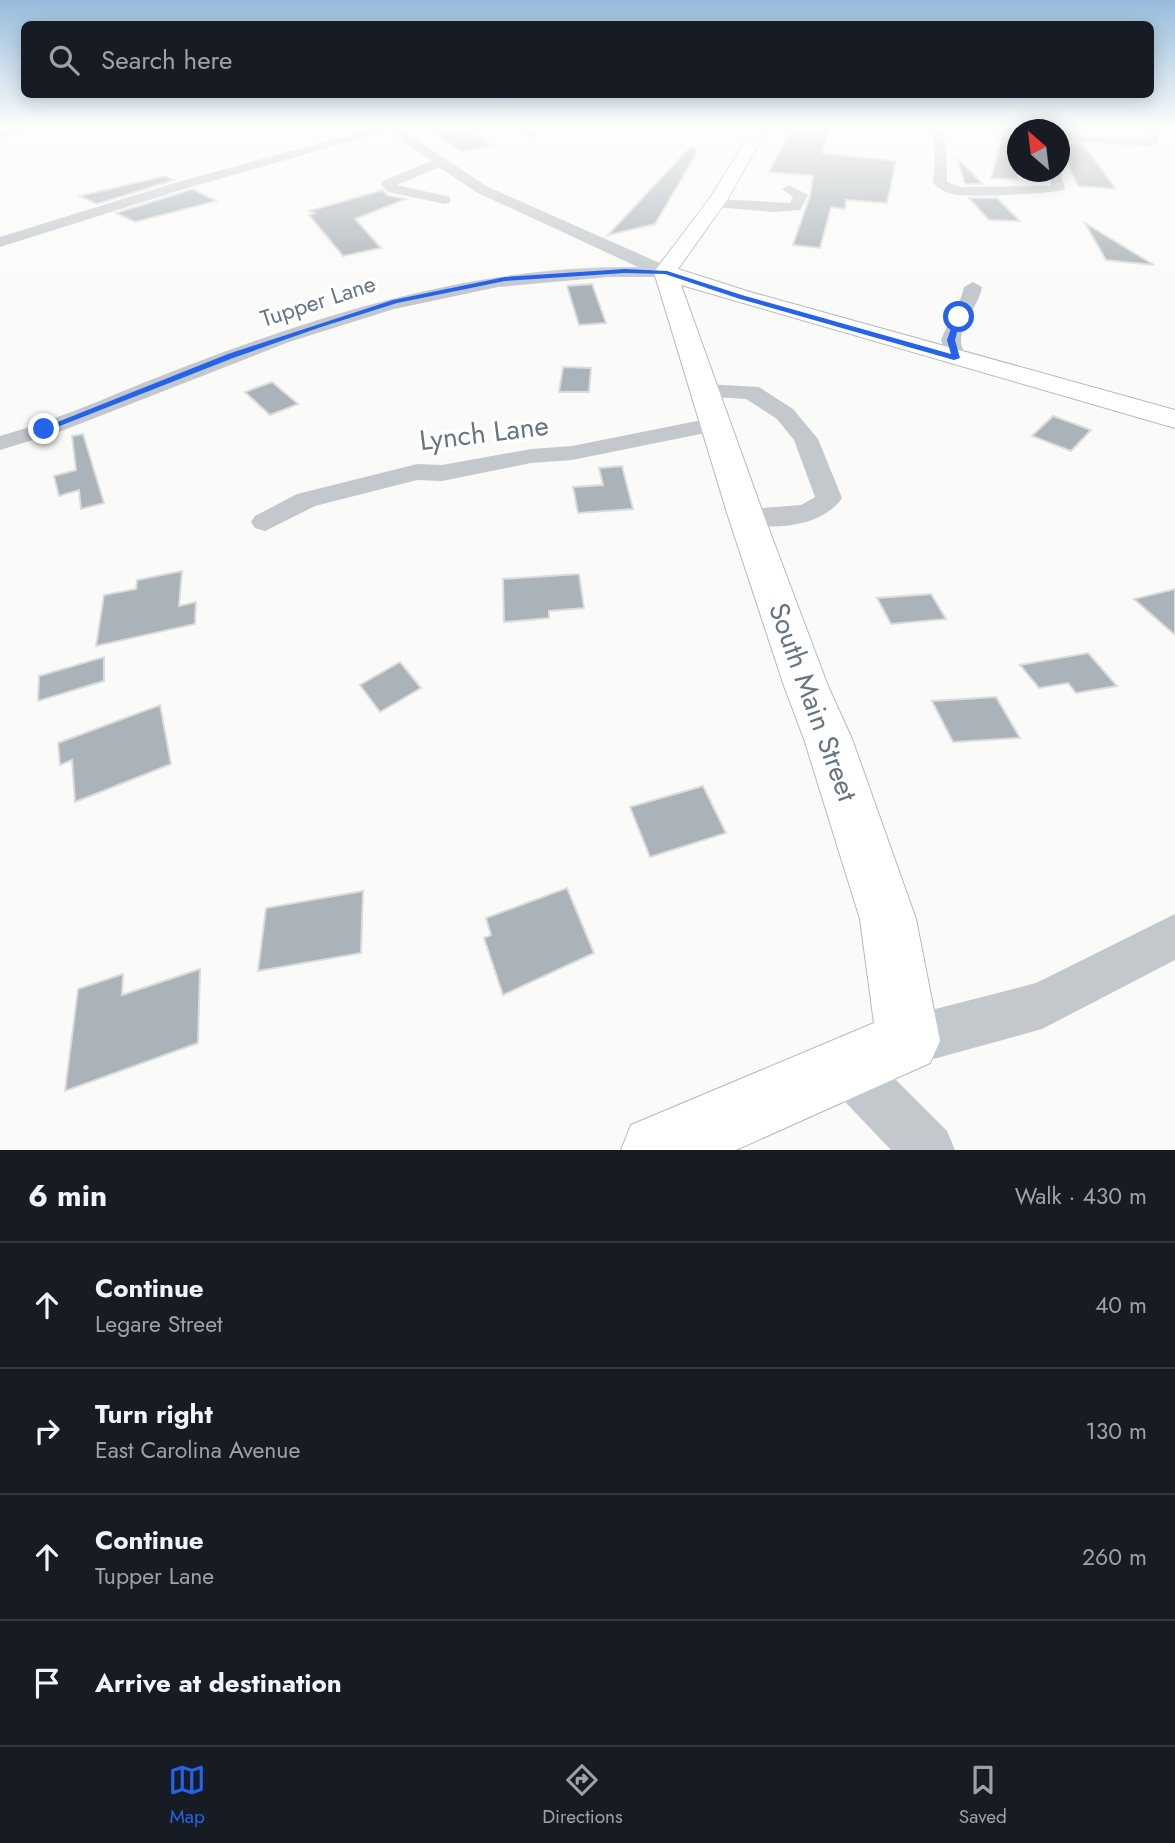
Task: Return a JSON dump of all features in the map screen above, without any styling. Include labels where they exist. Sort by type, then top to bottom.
[{"type":"main road","points":[[728,183],[665,272],[742,297],[1175,419]]},
{"type":"main road","name":"South Main Street","points":[[665,272],[746,516],[806,686],[828,739],[888,919],[908,1041]]},
{"type":"main road","points":[[656,1150],[849,1069],[908,1041]]},
{"type":"street","points":[[0,242],[192,183]]},
{"type":"street","points":[[391,183],[388,184],[393,189],[457,198]]},
{"type":"street","points":[[474,183],[492,194],[665,272]]},
{"type":"street","points":[[940,183],[945,187],[975,193],[998,189],[1058,189],[1057,183]]},
{"type":"street","points":[[716,203],[773,208],[795,207],[801,195],[789,189]]},
{"type":"street","points":[[411,211],[457,198],[492,194]]},
{"type":"street","name":"Tupper Lane","points":[[0,443],[44,429],[308,328],[396,302],[505,279],[625,271],[665,272]]},
{"type":"street","points":[[956,358],[951,340],[966,302],[971,299],[973,287]]},
{"type":"street","name":"Lynch Lane","points":[[265,522],[306,500],[417,472],[442,473],[531,456],[572,453],[751,392],[785,414],[806,439],[830,498],[818,510],[746,516]]},
{"type":"street","points":[[908,1041],[1042,1005],[1175,936]]},
{"type":"street","points":[[849,1069],[928,1150]]},
{"type":"building","points":[[136,183],[165,183],[97,204],[79,196]]},
{"type":"building","points":[[657,183],[679,183],[655,224],[608,235]]},
{"type":"building","points":[[812,183],[891,183],[887,203],[846,200],[845,209],[831,207],[820,248],[793,245]]},
{"type":"building","points":[[1076,183],[1111,183],[1116,189],[1078,186]]},
{"type":"building","points":[[193,189],[216,201],[135,222],[116,213]]},
{"type":"building","points":[[383,190],[387,195],[406,199],[355,219],[381,248],[343,256],[309,215],[315,213],[309,211]]},
{"type":"building","points":[[969,198],[997,198],[1020,221],[989,220]]},
{"type":"building","points":[[1085,223],[1154,265],[1106,260]]},
{"type":"building","points":[[592,284],[606,323],[579,325],[567,286]]},
{"type":"building","points":[[563,367],[591,368],[589,392],[559,392]]},
{"type":"building","points":[[272,382],[298,404],[270,415],[245,392]]},
{"type":"building","points":[[1053,416],[1091,430],[1071,451],[1032,436]]},
{"type":"building","points":[[83,434],[104,503],[81,509],[79,490],[59,496],[54,476],[76,470],[72,436]]},
{"type":"building","points":[[622,466],[633,509],[578,513],[573,487],[603,485],[599,468]]},
{"type":"building","points":[[182,571],[179,606],[196,602],[195,624],[96,646],[104,595],[136,589],[137,580]]},
{"type":"building","points":[[579,574],[584,608],[549,611],[549,618],[504,622],[503,579]]},
{"type":"building","points":[[1175,589],[1175,635],[1134,599]]},
{"type":"building","points":[[931,594],[946,619],[891,624],[877,598]]},
{"type":"building","points":[[1088,653],[1117,686],[1076,693],[1068,683],[1039,688],[1020,665]]},
{"type":"building","points":[[104,657],[104,681],[38,701],[39,676]]},
{"type":"building","points":[[400,662],[421,688],[380,712],[360,685]]},
{"type":"building","points":[[996,697],[1020,738],[953,742],[932,701]]},
{"type":"building","points":[[160,705],[171,764],[75,802],[72,760],[60,765],[58,743]]},
{"type":"building","points":[[703,786],[726,833],[650,857],[630,807]]},
{"type":"building","points":[[567,888],[594,953],[503,995],[484,938],[491,935],[486,918]]},
{"type":"building","points":[[363,891],[361,953],[258,971],[266,908]]},
{"type":"building","points":[[200,969],[198,1043],[65,1091],[78,989],[123,974],[122,995]]},
{"type":"route","points":[[44,429],[231,356],[363,310],[505,279],[625,271],[665,272],[742,297],[956,358],[951,340],[959,317]]}]
